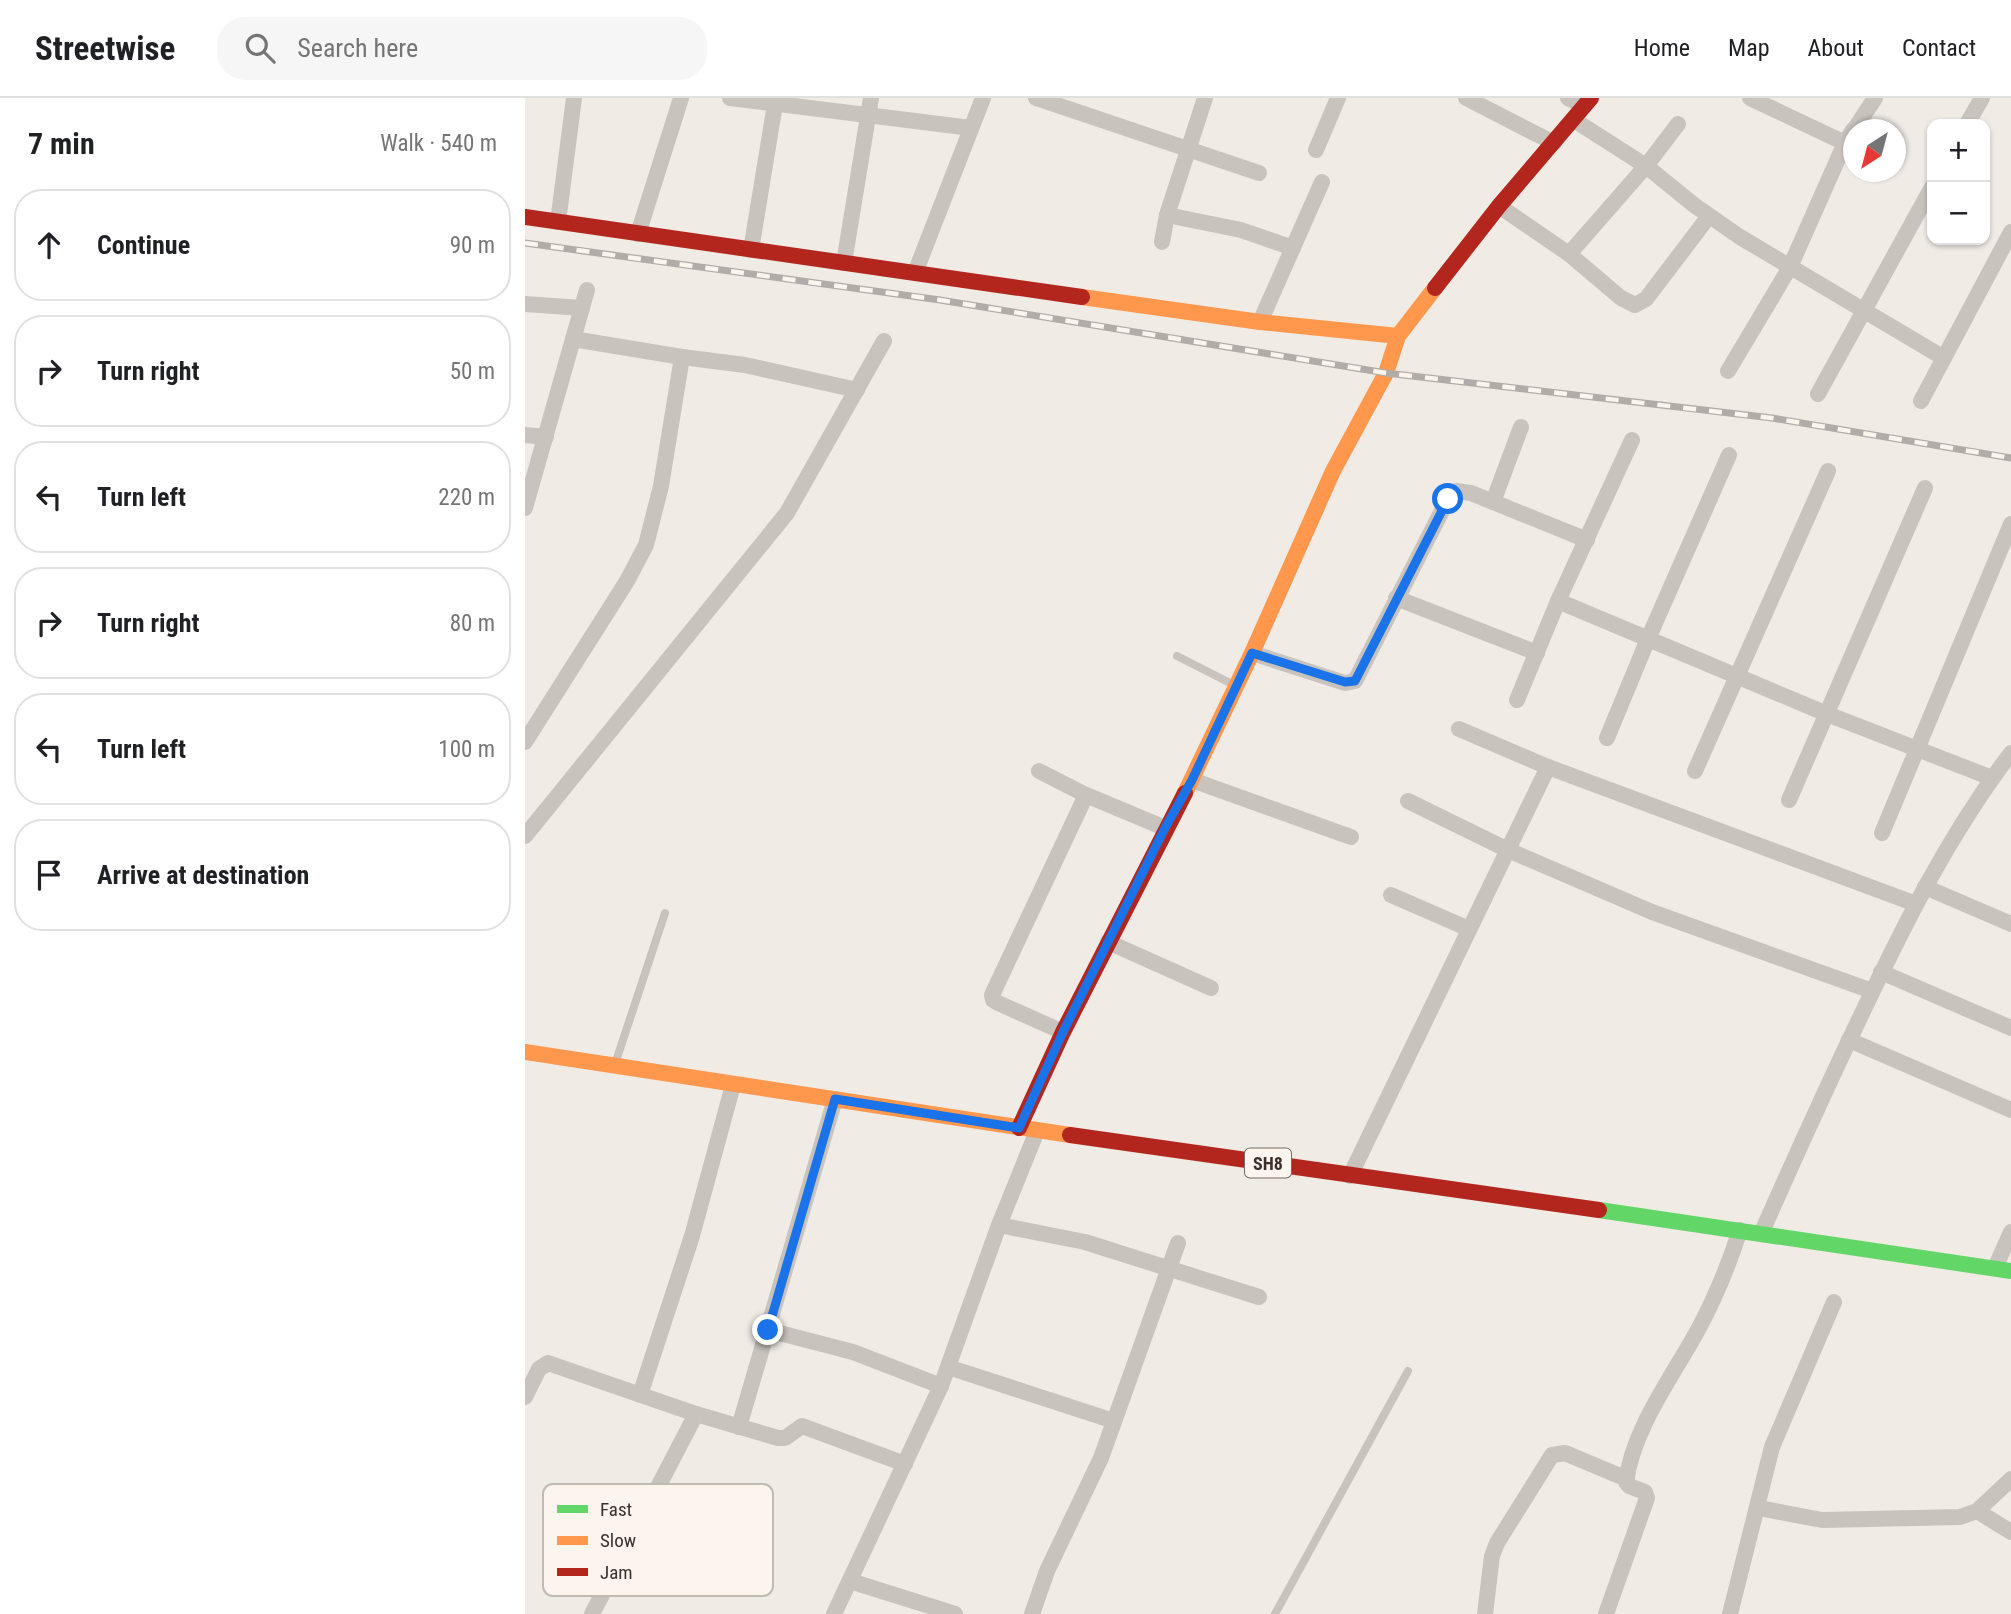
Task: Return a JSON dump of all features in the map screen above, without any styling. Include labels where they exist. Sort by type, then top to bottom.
[{"type":"street","points":[[558,222],[574,98]]},
{"type":"street","points":[[638,234],[681,98]]},
{"type":"street","points":[[730,98],[775,101],[971,128]]},
{"type":"street","points":[[844,263],[871,98]]},
{"type":"street","points":[[915,273],[983,98]]},
{"type":"street","points":[[1036,98],[1259,173]]},
{"type":"street","points":[[1162,242],[1167,215],[1205,98]]},
{"type":"street","points":[[1315,150],[1338,98]]},
{"type":"street","points":[[1466,98],[1554,143]]},
{"type":"street","points":[[1568,98],[1709,216],[1944,358]]},
{"type":"street","points":[[1750,98],[1843,131]]},
{"type":"street","points":[[1861,119],[1875,98]]},
{"type":"street","points":[[1970,119],[1982,98]]},
{"type":"street","points":[[751,250],[775,101]]},
{"type":"street","points":[[1019,1128],[1063,1032],[1165,828],[1192,780],[1333,471],[1386,373],[1398,337],[1499,206],[1583,108]]},
{"type":"street","points":[[1569,254],[1646,166],[1678,124]]},
{"type":"street","points":[[1728,371],[1790,267],[1843,151]]},
{"type":"street","points":[[1260,322],[1322,182]]},
{"type":"street","points":[[1818,394],[1927,196]]},
{"type":"street","points":[[1499,206],[1569,254],[1621,299],[1635,305],[1640,304],[1709,216]]},
{"type":"street","points":[[1167,215],[1241,230],[1293,248]]},
{"type":"street","points":[[525,217],[1260,322],[1398,337]]},
{"type":"street","points":[[1921,401],[2010,235]]},
{"type":"street","points":[[525,508],[587,290]]},
{"type":"street","points":[[525,304],[582,308]]},
{"type":"street","points":[[573,339],[745,365],[857,390]]},
{"type":"street","points":[[525,836],[787,513],[884,341]]},
{"type":"street","points":[[525,742],[627,581],[646,545],[661,486],[682,357]]},
{"type":"street","points":[[1493,502],[1521,427]]},
{"type":"street","points":[[525,435],[546,437]]},
{"type":"street","points":[[1517,700],[1558,601],[1632,440]]},
{"type":"street","points":[[1607,738],[1729,455]]},
{"type":"street","points":[[1695,771],[1828,471]]},
{"type":"street","points":[[1789,800],[1925,488]]},
{"type":"street","points":[[1252,653],[1345,682],[1355,681],[1396,598],[1453,494],[1466,491],[1587,540]]},
{"type":"street","points":[[1882,832],[2007,542],[2011,524]]},
{"type":"street","points":[[1396,598],[1537,653]]},
{"type":"street","points":[[1558,601],[1827,714],[1916,748],[2001,773]]},
{"type":"street","points":[[1459,729],[1548,767],[1916,904]]},
{"type":"street","points":[[1761,1234],[1817,1107],[1916,904],[1977,799],[2001,773],[2011,753]]},
{"type":"street","points":[[1350,1176],[1548,767]]},
{"type":"street","points":[[1039,771],[1086,795],[1165,828]]},
{"type":"street","points":[[1192,780],[1351,837]]},
{"type":"street","points":[[1063,1032],[998,1003],[993,1000],[992,995],[1086,795]]},
{"type":"street","points":[[1408,801],[1507,850],[1652,912],[1873,990]]},
{"type":"street","points":[[1925,887],[2011,925]]},
{"type":"street","points":[[1391,895],[1469,929]]},
{"type":"street","points":[[1108,942],[1210,988]]},
{"type":"street","points":[[1881,972],[2011,1028]]},
{"type":"street","points":[[1849,1040],[2011,1110]]},
{"type":"street","name":"SH8","points":[[525,1052],[1037,1131],[1740,1230],[2003,1270]]},
{"type":"street","points":[[640,1395],[692,1236],[733,1085]]},
{"type":"street","points":[[739,1427],[835,1099]]},
{"type":"street","points":[[834,1614],[941,1386],[999,1225],[1037,1131]]},
{"type":"street","points":[[999,1225],[1084,1242],[1259,1297]]},
{"type":"street","points":[[1606,1614],[1647,1498],[1645,1492],[1629,1486],[1626,1479],[1634,1447],[1718,1291],[1740,1230]]},
{"type":"street","points":[[2003,1270],[2011,1231]]},
{"type":"street","points":[[1032,1614],[1047,1571],[1084,1496],[1114,1421],[1178,1243]]},
{"type":"street","points":[[1730,1614],[1759,1508],[1772,1447],[1834,1301]]},
{"type":"street","points":[[768,1330],[853,1352],[941,1386]]},
{"type":"street","points":[[525,1397],[539,1369],[548,1363],[739,1427],[782,1438],[797,1427],[806,1427],[905,1464]]},
{"type":"street","points":[[948,1367],[1114,1421]]},
{"type":"street","points":[[660,1484],[696,1414]]},
{"type":"street","points":[[1485,1614],[1492,1556],[1497,1543],[1552,1455],[1565,1453],[1626,1479]]},
{"type":"street","points":[[1759,1508],[1822,1520],[1960,1517],[1977,1511],[2011,1479]]},
{"type":"street","points":[[1977,1511],[2011,1532]]},
{"type":"street","points":[[850,1581],[955,1614]]},
{"type":"street","points":[[592,1614],[601,1596]]},
{"type":"lane","points":[[1177,656],[1236,686]]},
{"type":"lane","points":[[614,1067],[665,913]]},
{"type":"lane","points":[[1275,1614],[1408,1371]]},
{"type":"railway","points":[[525,243],[940,300],[1386,373],[1772,418],[2011,458]]},
{"type":"traffic: fast","points":[[1599,1210],[2011,1271]]},
{"type":"traffic: slow","points":[[1185,793],[1252,653],[1333,471],[1386,373],[1398,336],[1435,288]]},
{"type":"traffic: slow","points":[[1082,297],[1260,322],[1398,336]]},
{"type":"traffic: slow","points":[[525,1052],[1070,1135]]},
{"type":"traffic: jam","points":[[1435,288],[1499,206],[1591,98]]},
{"type":"traffic: jam","points":[[525,217],[1082,297]]},
{"type":"traffic: jam","points":[[1019,1128],[1063,1032],[1185,793]]},
{"type":"traffic: jam","points":[[1070,1135],[1599,1210]]},
{"type":"route","points":[[768,1330],[835,1099],[1019,1128],[1063,1032],[1165,828],[1192,780],[1252,653],[1345,682],[1355,681],[1448,499]]}]
